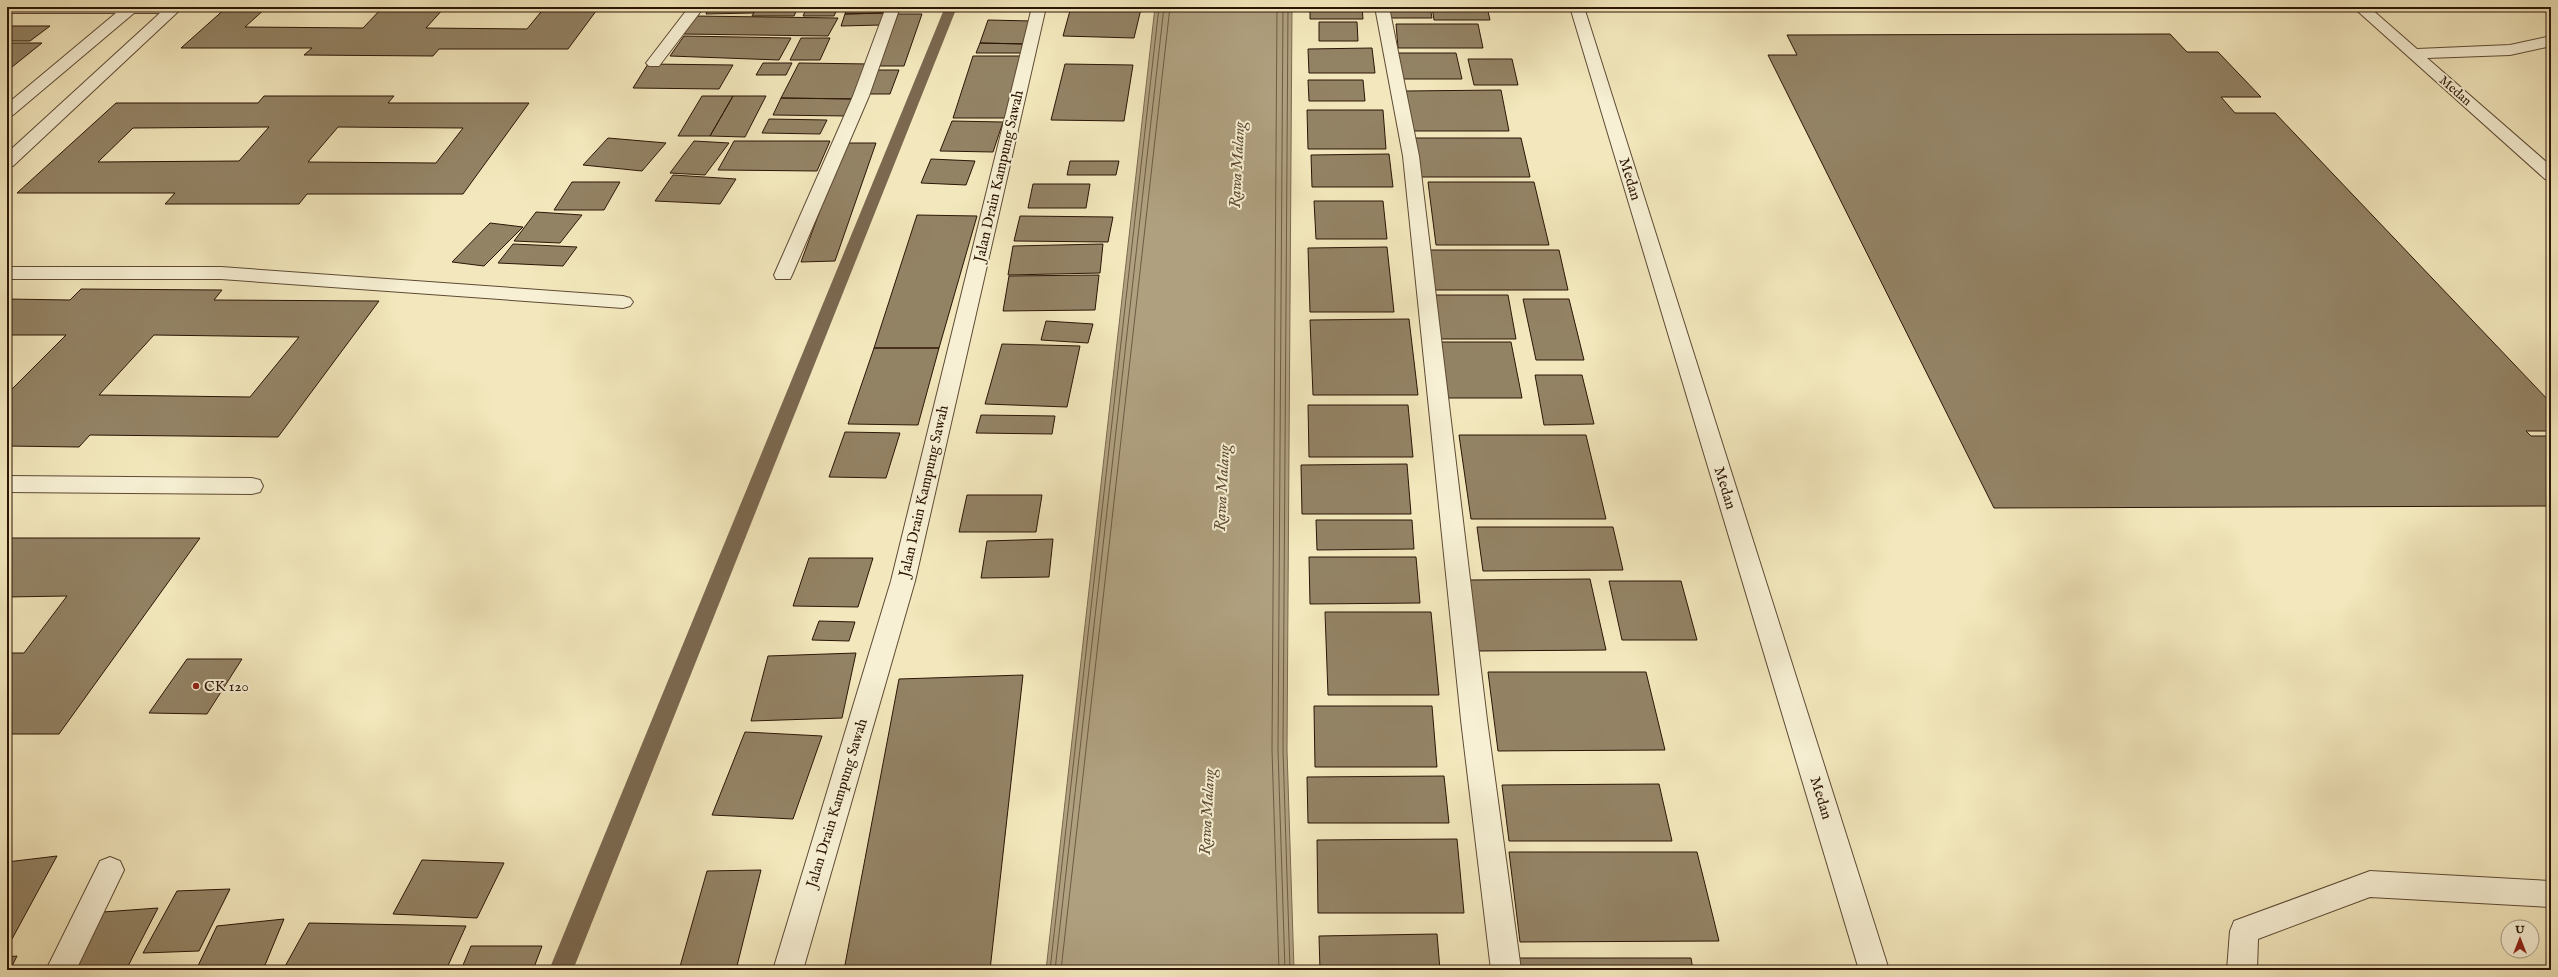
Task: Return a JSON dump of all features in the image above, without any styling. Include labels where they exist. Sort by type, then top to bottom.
[{"type":"street","points":[[654,63],[697,7]]},
{"type":"street","points":[[783,275],[861,96],[893,7]]},
{"type":"street","name":"Jalan Drain Kampung Sawah","points":[[788,970],[903,581],[1039,7]]},
{"type":"street","points":[[1382,7],[1412,164],[1474,720],[1506,970]]},
{"type":"street","name":"Medan","points":[[1577,7],[1874,970]]},
{"type":"street","name":"Medan","points":[[2360,7],[2551,175]]},
{"type":"street","points":[[7,9],[174,8]]},
{"type":"street","points":[[7,162],[174,8]]},
{"type":"street","points":[[7,112],[130,9]]},
{"type":"street","points":[[2413,54],[2510,50],[2551,41]]},
{"type":"street","points":[[7,273],[221,273],[623,302]]},
{"type":"street","points":[[7,484],[252,486]]},
{"type":"street","points":[[61,970],[110,870]]},
{"type":"street","points":[[2242,970],[2244,931],[2370,884],[2551,894]]},
{"type":"water","name":"Rawa Malang","points":[[1155,7],[1292,7],[1287,750],[1294,970],[1046,970]]},
{"type":"building","points":[[227,7],[267,7],[245,27],[363,28],[383,7],[445,7],[426,28],[527,29],[545,7],[599,7],[568,49],[439,49],[433,56],[304,55],[312,48],[181,48]]},
{"type":"building","points":[[709,7],[756,7],[753,13],[706,14]]},
{"type":"building","points":[[757,7],[798,7],[794,16],[752,16]]},
{"type":"building","points":[[807,7],[838,7],[834,16],[803,16]]},
{"type":"building","points":[[847,7],[886,7],[884,13],[845,14]]},
{"type":"building","points":[[900,7],[922,7],[921,10],[898,11]]},
{"type":"building","points":[[1071,7],[1141,9],[1134,38],[1063,36]]},
{"type":"building","points":[[1310,7],[1362,7],[1363,19],[1310,19]]},
{"type":"building","points":[[1385,7],[1430,7],[1432,18],[1387,18]]},
{"type":"building","points":[[1432,7],[1487,7],[1490,20],[1434,20]]},
{"type":"building","points":[[884,13],[881,25],[841,26],[845,14]]},
{"type":"building","points":[[898,14],[922,14],[904,66],[879,66]]},
{"type":"building","points":[[695,16],[838,18],[828,36],[682,34]]},
{"type":"building","points":[[988,20],[1032,21],[1025,44],[980,43]]},
{"type":"building","points":[[1319,22],[1357,22],[1358,41],[1319,41]]},
{"type":"building","points":[[1396,24],[1478,24],[1483,48],[1398,48]]},
{"type":"building","points":[[7,26],[50,26],[30,41],[7,41]]},
{"type":"building","points":[[2170,34],[2187,52],[2218,52],[2261,97],[2221,97],[2235,113],[2275,113],[2551,403],[2551,431],[2526,431],[2531,436],[2551,436],[2551,506],[1994,508],[1768,55],[1797,55],[1787,35]]},
{"type":"building","points":[[684,36],[791,38],[779,60],[670,56]]},
{"type":"building","points":[[801,38],[830,38],[820,60],[790,60]]},
{"type":"building","points":[[7,43],[42,43],[12,67],[7,67]]},
{"type":"building","points":[[980,43],[1025,44],[1022,53],[976,53]]},
{"type":"building","points":[[1372,48],[1375,73],[1309,73],[1308,49]]},
{"type":"building","points":[[1395,53],[1456,53],[1462,79],[1398,79]]},
{"type":"building","points":[[973,56],[1025,56],[1010,118],[953,118]]},
{"type":"building","points":[[1468,59],[1512,59],[1518,85],[1474,85]]},
{"type":"building","points":[[763,63],[792,63],[786,75],[756,75]]},
{"type":"building","points":[[799,63],[870,64],[855,99],[781,98]]},
{"type":"building","points":[[648,64],[733,65],[719,89],[633,88]]},
{"type":"building","points":[[1065,64],[1133,65],[1124,121],[1051,120]]},
{"type":"building","points":[[877,70],[899,70],[890,94],[868,94]]},
{"type":"building","points":[[1308,80],[1363,80],[1365,101],[1309,101]]},
{"type":"building","points":[[1501,90],[1509,131],[1411,131],[1406,91]]},
{"type":"building","points":[[264,96],[394,96],[388,103],[529,103],[463,194],[307,194],[299,204],[165,204],[175,193],[17,193],[116,103],[258,103]],"holes":[[[269,127],[239,161],[98,162],[133,128]],[[338,127],[463,128],[436,163],[308,162]]]},
{"type":"building","points":[[702,96],[733,96],[710,136],[678,136]]},
{"type":"building","points":[[733,96],[766,96],[745,137],[710,136]]},
{"type":"building","points":[[781,98],[855,99],[847,116],[773,115]]},
{"type":"building","points":[[1307,110],[1383,110],[1386,149],[1308,149]]},
{"type":"building","points":[[769,119],[827,120],[820,134],[762,133]]},
{"type":"building","points":[[952,121],[1003,122],[993,152],[940,151]]},
{"type":"building","points":[[608,138],[666,143],[642,171],[583,165]]},
{"type":"building","points":[[1412,138],[1521,138],[1530,177],[1418,177]]},
{"type":"building","points":[[694,141],[729,143],[705,175],[670,173]]},
{"type":"building","points":[[734,141],[830,141],[817,171],[718,170]]},
{"type":"building","points":[[845,143],[876,143],[835,261],[801,262]]},
{"type":"building","points":[[1389,154],[1393,187],[1312,187],[1311,155]]},
{"type":"building","points":[[931,159],[975,161],[966,185],[921,183]]},
{"type":"building","points":[[1070,161],[1119,161],[1116,175],[1067,175]]},
{"type":"building","points":[[673,175],[736,179],[720,204],[655,201]]},
{"type":"building","points":[[572,182],[620,182],[604,210],[554,210]]},
{"type":"building","points":[[1428,182],[1534,182],[1549,245],[1436,245]]},
{"type":"building","points":[[1033,184],[1090,184],[1086,208],[1028,208]]},
{"type":"building","points":[[1314,201],[1383,201],[1387,239],[1316,239]]},
{"type":"building","points":[[536,212],[582,215],[560,243],[514,241]]},
{"type":"building","points":[[917,215],[977,216],[939,348],[874,348]]},
{"type":"building","points":[[1020,216],[1113,217],[1108,242],[1014,241]]},
{"type":"building","points":[[490,223],[523,227],[484,266],[452,262]]},
{"type":"building","points":[[513,244],[577,247],[563,266],[498,263]]},
{"type":"building","points":[[1103,244],[1100,273],[1008,275],[1013,246]]},
{"type":"building","points":[[1387,247],[1394,312],[1310,312],[1308,248]]},
{"type":"building","points":[[1425,250],[1559,250],[1568,290],[1431,290]]},
{"type":"building","points":[[1099,275],[1095,310],[1003,311],[1009,276]]},
{"type":"building","points":[[81,289],[222,290],[214,300],[379,301],[278,437],[90,435],[79,447],[7,446],[7,394],[66,335],[7,335],[7,299],[70,300]],"holes":[[[154,335],[299,337],[250,397],[99,395]]]},
{"type":"building","points":[[1435,295],[1508,295],[1516,339],[1441,339]]},
{"type":"building","points":[[1523,299],[1569,299],[1584,360],[1536,360]]},
{"type":"building","points":[[1409,319],[1418,395],[1313,395],[1310,320]]},
{"type":"building","points":[[1046,321],[1093,324],[1088,343],[1041,340]]},
{"type":"building","points":[[1436,342],[1511,342],[1522,398],[1444,398]]},
{"type":"building","points":[[1002,344],[1080,346],[1067,407],[985,404]]},
{"type":"building","points":[[874,348],[939,348],[918,425],[848,424]]},
{"type":"building","points":[[1535,375],[1582,375],[1594,424],[1544,425]]},
{"type":"building","points":[[1308,405],[1408,405],[1413,457],[1309,457]]},
{"type":"building","points":[[981,415],[1055,416],[1052,434],[976,433]]},
{"type":"building","points":[[845,432],[900,433],[886,478],[829,477]]},
{"type":"building","points":[[1459,435],[1586,435],[1606,519],[1471,519]]},
{"type":"building","points":[[1407,464],[1411,514],[1302,514],[1301,465]]},
{"type":"building","points":[[967,495],[1042,495],[1036,532],[959,532]]},
{"type":"building","points":[[1316,520],[1412,520],[1414,549],[1317,550]]},
{"type":"building","points":[[1477,527],[1613,527],[1623,570],[1483,571]]},
{"type":"building","points":[[7,538],[200,538],[59,734],[7,734],[7,653],[24,653],[67,596],[7,597]]},
{"type":"building","points":[[1053,539],[1049,577],[981,578],[987,541]]},
{"type":"building","points":[[1309,557],[1416,557],[1420,603],[1310,604]]},
{"type":"building","points":[[809,558],[873,558],[858,607],[793,606]]},
{"type":"building","points":[[1590,579],[1606,650],[1478,651],[1469,580]]},
{"type":"building","points":[[1609,581],[1681,581],[1697,640],[1622,640]]},
{"type":"building","points":[[1325,612],[1431,612],[1439,695],[1328,695]]},
{"type":"building","points":[[819,621],[855,622],[849,641],[812,640]]},
{"type":"building","points":[[856,653],[842,718],[751,721],[768,656]]},
{"type":"building","name":"CK 120","points":[[187,659],[242,659],[207,714],[149,713]]},
{"type":"building","points":[[1488,672],[1646,672],[1665,750],[1498,751]]},
{"type":"building","points":[[1023,675],[990,970],[844,970],[899,679]]},
{"type":"building","points":[[1314,706],[1432,706],[1437,767],[1315,767]]},
{"type":"building","points":[[745,732],[822,736],[793,819],[712,815]]},
{"type":"building","points":[[1444,776],[1449,823],[1308,823],[1307,777]]},
{"type":"building","points":[[1659,784],[1672,841],[1509,841],[1502,785]]},
{"type":"building","points":[[1457,839],[1464,913],[1318,913],[1317,840]]},
{"type":"building","points":[[1509,852],[1697,852],[1719,941],[1520,942]]},
{"type":"building","points":[[57,856],[12,939],[7,940],[7,862]]},
{"type":"building","points":[[422,860],[504,863],[477,918],[393,914]]},
{"type":"building","points":[[761,870],[736,970],[679,970],[707,871]]},
{"type":"building","points":[[230,889],[199,951],[143,953],[177,891]]},
{"type":"building","points":[[158,908],[126,970],[71,970],[103,912]]},
{"type":"building","points":[[284,919],[263,970],[196,970],[217,926]]},
{"type":"building","points":[[309,923],[466,926],[446,970],[283,970]]},
{"type":"building","points":[[1437,934],[1440,970],[1320,970],[1319,936]]},
{"type":"building","points":[[471,946],[542,946],[533,970],[461,970]]},
{"type":"building","points":[[17,956],[10,970],[7,970],[7,957]]},
{"type":"building","points":[[1513,958],[1691,958],[1693,970],[1515,970]]},
{"type":"waterway","points":[[561,970],[951,7]]},
{"type":"place","name":"CK 120","points":[[196,686]]}]
